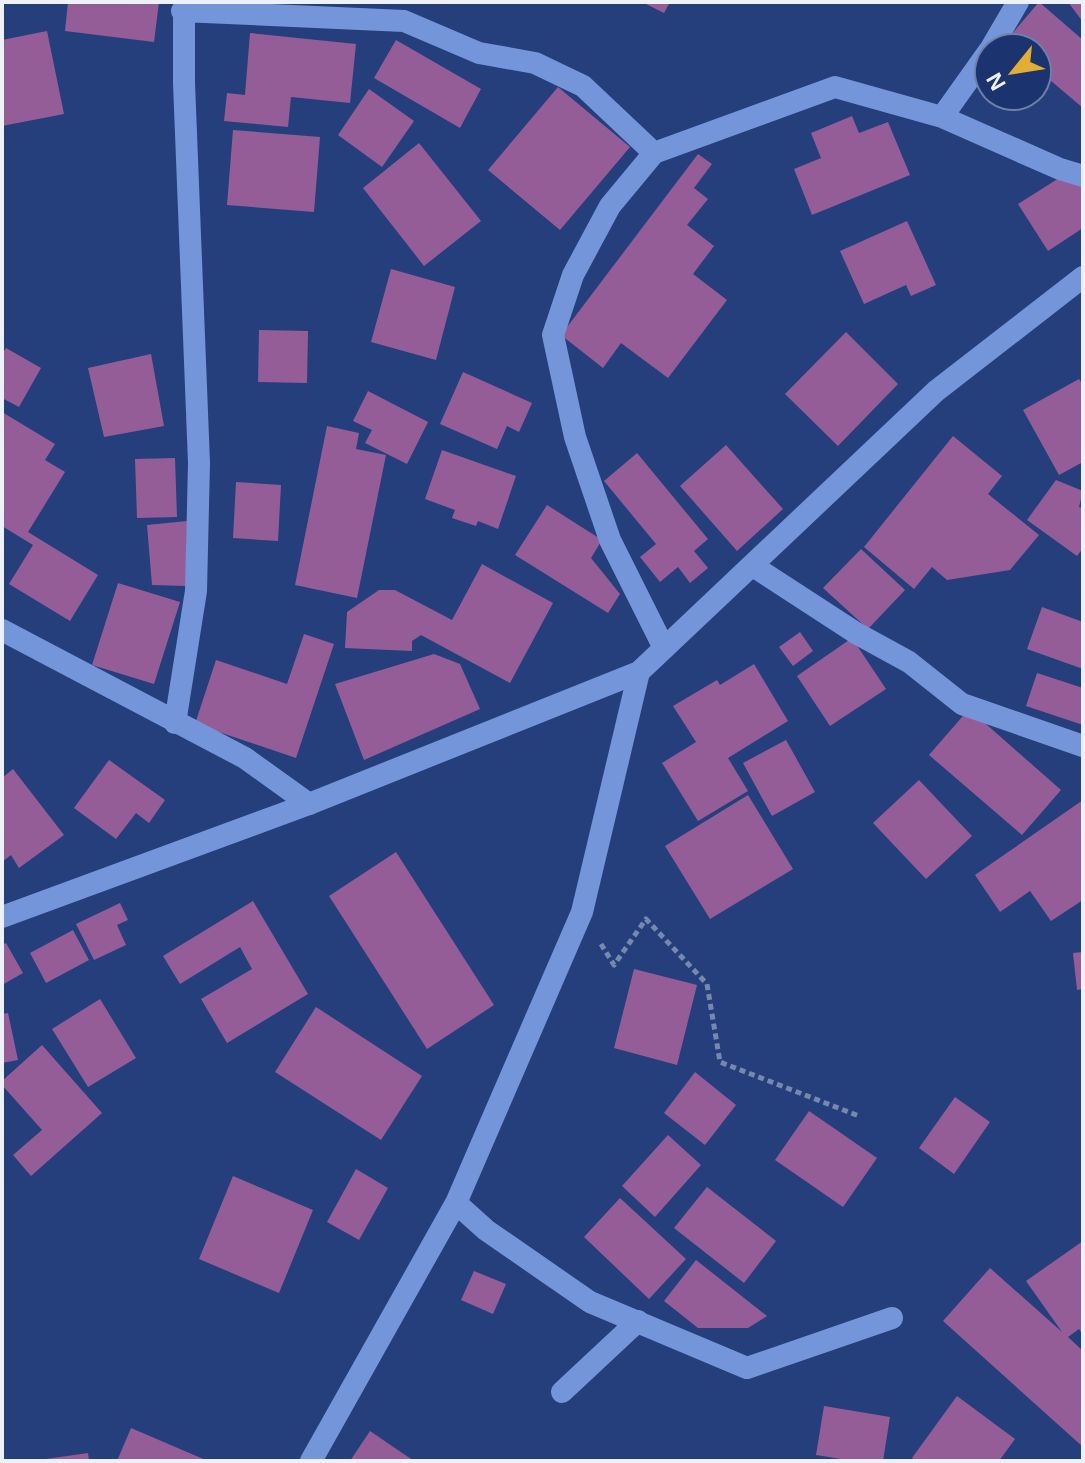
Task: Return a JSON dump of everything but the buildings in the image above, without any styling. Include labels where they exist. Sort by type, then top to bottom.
[{"type":"street","points":[[1000,32],[1018,2]]},
{"type":"street","points":[[175,723],[196,591],[199,463],[183,6],[404,21],[479,53],[535,63],[583,86],[654,153]]},
{"type":"street","points":[[942,117],[973,74]]},
{"type":"street","points":[[664,648],[610,540],[575,437],[553,335],[573,275],[610,206],[654,153],[835,87],[942,117],[1060,169],[1083,176]]},
{"type":"street","points":[[2,917],[309,804],[639,672],[936,391],[1083,277]]},
{"type":"street","points":[[753,566],[856,633],[909,662],[962,704],[1083,746]]},
{"type":"street","points":[[2,630],[245,758],[309,804]]},
{"type":"street","points":[[311,1461],[456,1203],[582,912],[639,672]]},
{"type":"street","points":[[456,1203],[486,1230],[590,1302],[747,1368],[892,1318]]},
{"type":"street","points":[[562,1392],[638,1321]]},
{"type":"path","points":[[582,912],[614,965],[646,919],[707,984],[720,1062],[859,1116]]}]
